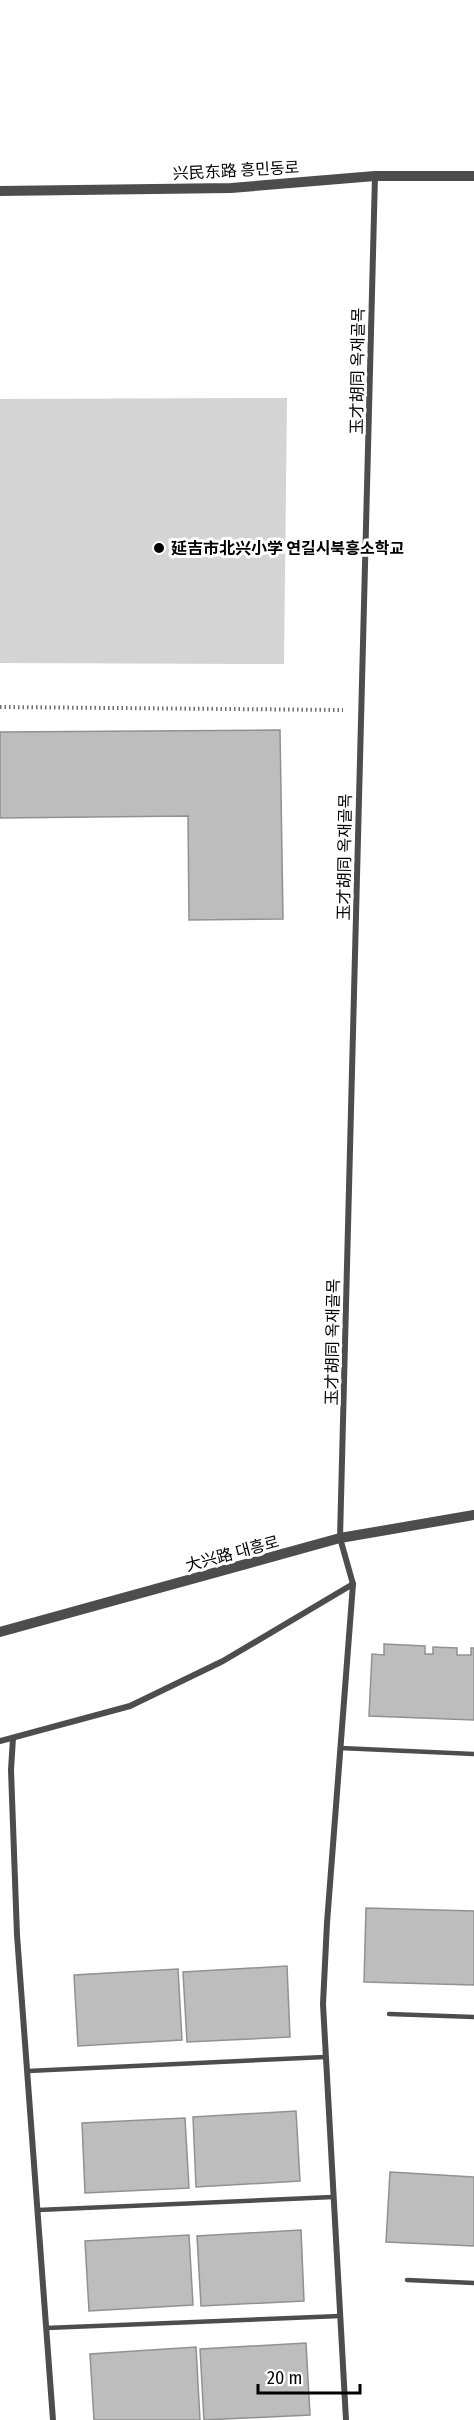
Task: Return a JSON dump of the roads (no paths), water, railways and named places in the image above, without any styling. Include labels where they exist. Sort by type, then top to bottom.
[{"type":"street","name":"兴民东路 흥민동로","points":[[0,191],[231,188],[375,176],[474,177]]},
{"type":"street","name":"玉才胡同 옥재골목","points":[[353,1584],[340,1538],[375,176]]},
{"type":"street","name":"大兴路 대흥로","points":[[0,1632],[340,1538],[474,1515]]},
{"type":"street","points":[[0,1741],[130,1706],[223,1661],[353,1584]]},
{"type":"street","points":[[346,2420],[323,2004],[353,1584]]},
{"type":"street","points":[[13,1737],[11,1770],[17,1935],[53,2420]]},
{"type":"lane","points":[[340,1748],[474,1754]]},
{"type":"lane","points":[[389,2014],[474,2017]]},
{"type":"lane","points":[[28,2071],[325,2057]]},
{"type":"lane","points":[[38,2210],[333,2197]]},
{"type":"lane","points":[[407,2280],[474,2283]]},
{"type":"lane","points":[[46,2328],[340,2316]]},
{"type":"place","name":"延吉市北兴小学 연길시북흥소학교","points":[[159,548]]}]
